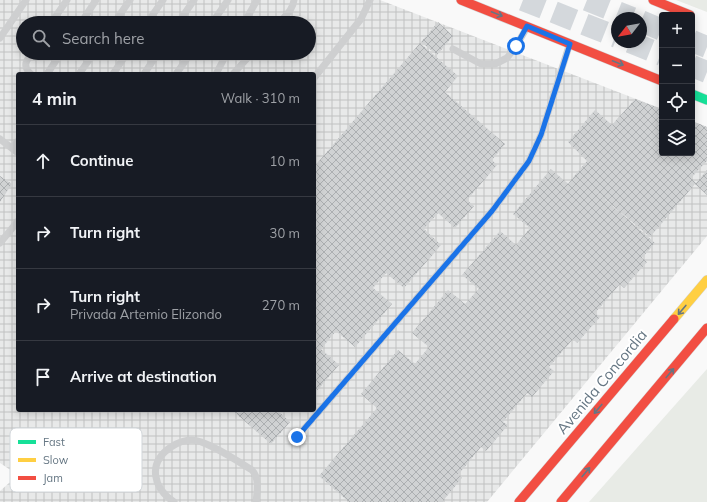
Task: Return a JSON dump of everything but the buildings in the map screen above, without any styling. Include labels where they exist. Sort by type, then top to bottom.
[{"type":"main road","points":[[461,0],[659,81]]},
{"type":"main road","points":[[653,0],[683,12]]},
{"type":"main road","points":[[695,95],[707,100]]},
{"type":"main road","name":"Avenida Concordia","points":[[519,502],[707,280]]},
{"type":"main road","points":[[561,502],[707,328]]},
{"type":"lane","points":[[0,38],[26,0]]},
{"type":"lane","points":[[56,16],[66,0]]},
{"type":"lane","points":[[86,16],[96,0]]},
{"type":"lane","points":[[119,16],[130,0]]},
{"type":"lane","points":[[152,16],[163,0]]},
{"type":"lane","points":[[183,16],[194,0]]},
{"type":"lane","points":[[217,16],[228,0]]},
{"type":"lane","points":[[248,16],[258,0]]},
{"type":"lane","points":[[286,16],[292,9],[294,0]]},
{"type":"lane","points":[[316,75],[361,19],[370,0]]},
{"type":"lane","points":[[453,49],[481,64],[495,64],[507,58],[516,46],[527,26]]},
{"type":"lane","points":[[297,437],[492,211],[529,161],[541,135],[570,44]]},
{"type":"lane","points":[[28,60],[26,65],[29,72]]},
{"type":"lane","points":[[48,72],[56,60]]},
{"type":"lane","points":[[80,72],[89,60]]},
{"type":"lane","points":[[114,72],[122,60]]},
{"type":"lane","points":[[145,72],[153,60]]},
{"type":"lane","points":[[177,72],[186,60]]},
{"type":"lane","points":[[217,72],[223,60]]},
{"type":"lane","points":[[234,72],[245,60]]},
{"type":"lane","points":[[0,139],[15,150]]},
{"type":"lane","points":[[0,244],[16,224]]},
{"type":"lane","points":[[174,502],[163,493],[158,485],[155,471],[157,463],[161,456],[174,445],[193,440],[211,446],[250,469],[254,473],[257,481],[256,502]]},
{"type":"shaded area","points":[[0,0],[380,0],[659,108],[659,156],[695,156],[695,122],[707,127],[707,236],[487,502],[0,502],[0,491],[10,482],[10,492],[142,492],[142,428],[10,428],[10,470],[0,463]]},
{"type":"shaded area","points":[[676,0],[707,0],[707,12]]},
{"type":"shaded area","points":[[707,369],[707,502],[589,502]]},
{"type":"tunnel","points":[[523,0],[611,35]]},
{"type":"tunnel","points":[[587,0],[617,12]]},
{"type":"tunnel","points":[[647,24],[659,29]]},
{"type":"tunnel","points":[[695,42],[707,47]]},
{"type":"tunnel","points":[[645,48],[659,54]]},
{"type":"tunnel","points":[[695,67],[707,72]]},
{"type":"traffic: fast","points":[[695,95],[707,100]]},
{"type":"traffic: slow","points":[[674,319],[707,280]]},
{"type":"traffic: jam","points":[[461,0],[659,80]]},
{"type":"traffic: jam","points":[[653,0],[683,12]]},
{"type":"traffic: jam","points":[[519,502],[674,319]]},
{"type":"traffic: jam","points":[[561,502],[707,328]]},
{"type":"route","points":[[297,437],[492,211],[529,161],[541,135],[570,44],[527,26],[516,46]]}]
